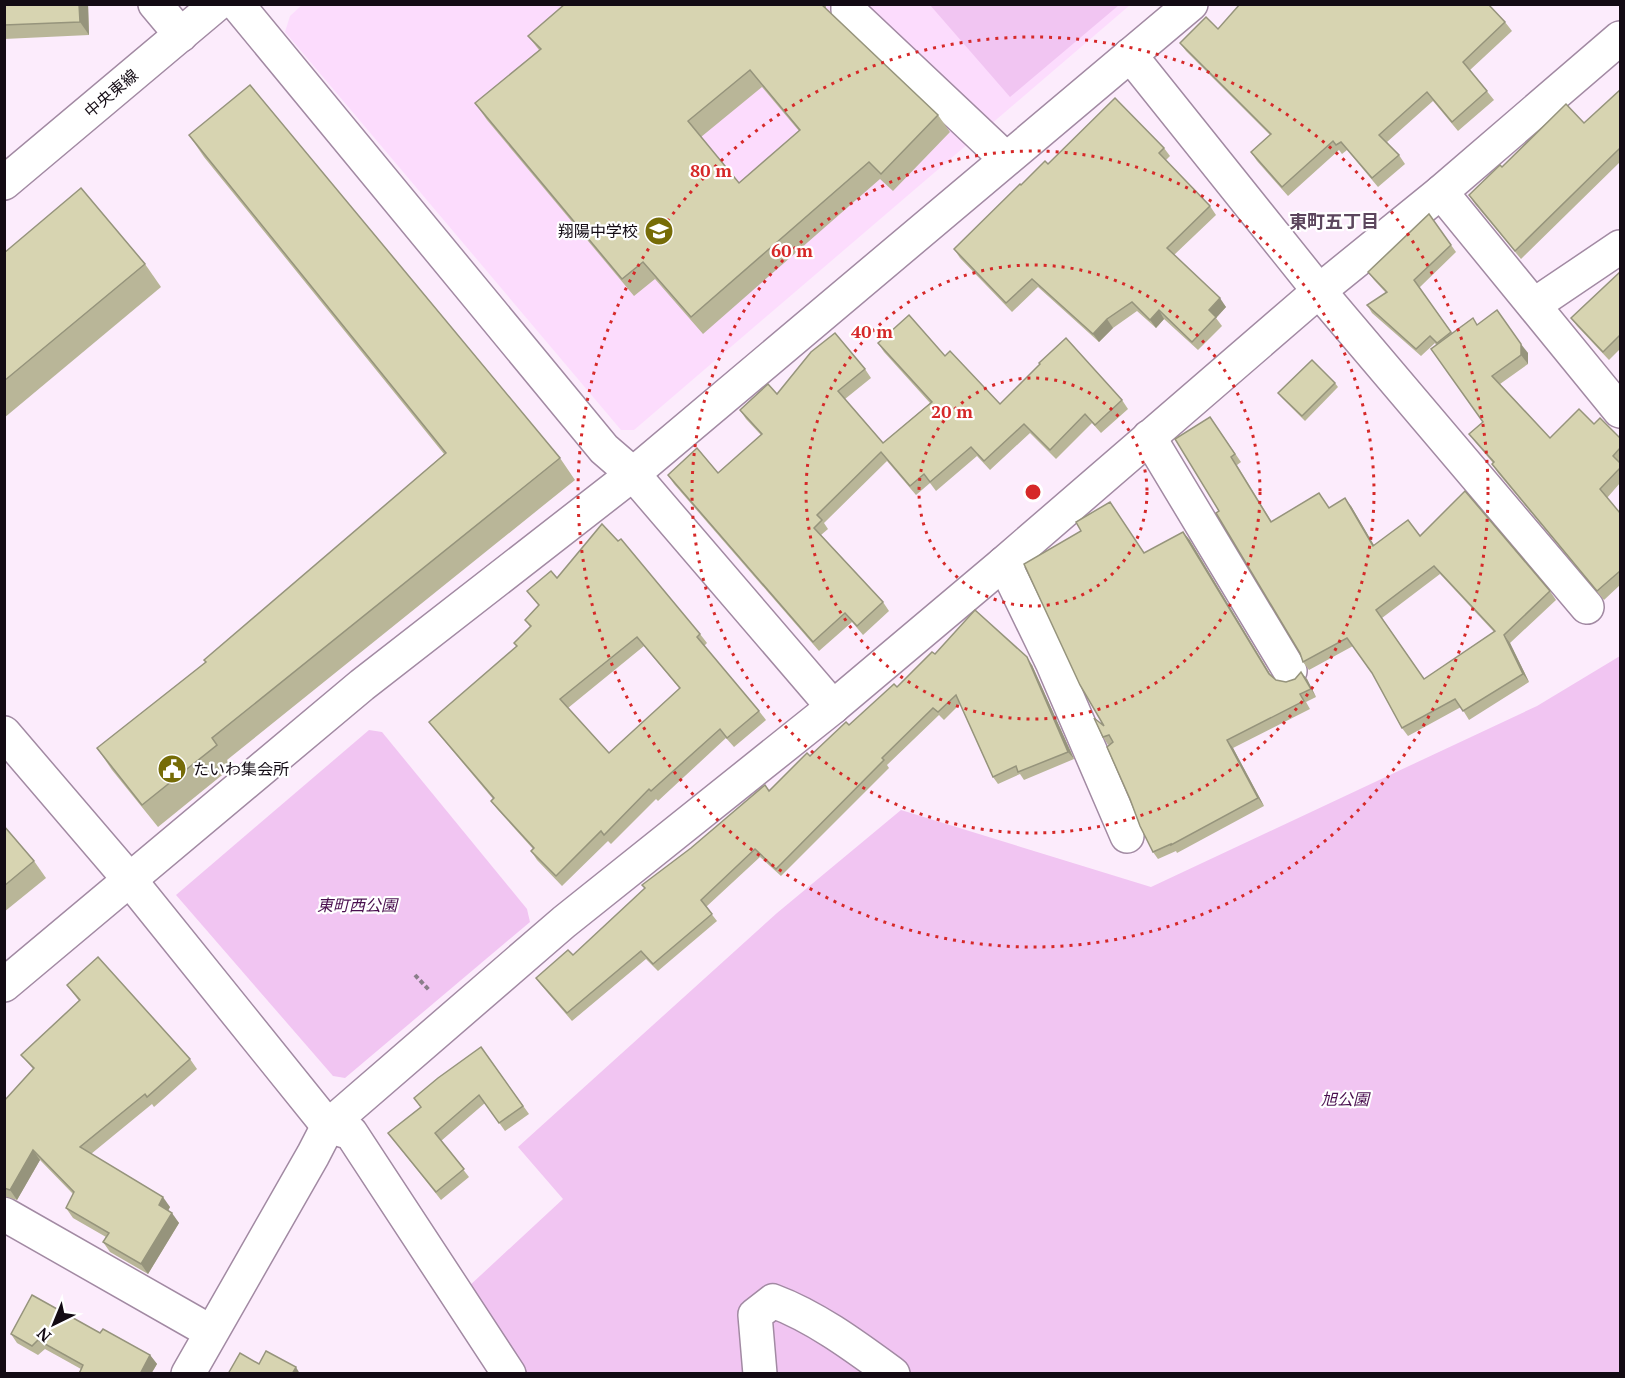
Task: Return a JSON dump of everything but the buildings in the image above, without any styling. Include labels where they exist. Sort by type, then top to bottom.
[{"type":"street","points":[[155,4],[181,35]]},
{"type":"street","name":"中央東線","points":[[4,183],[217,4]]},
{"type":"street","points":[[237,4],[604,449],[633,474],[833,707]]},
{"type":"street","points":[[848,4],[848,10],[1006,159]]},
{"type":"street","points":[[4,985],[362,685],[633,474],[1191,4]]},
{"type":"street","points":[[188,1374],[328,1126],[564,922],[833,707],[1004,563],[1320,291],[1441,192],[1620,38]]},
{"type":"street","points":[[1130,56],[1320,291],[1587,607]]},
{"type":"street","points":[[1441,192],[1620,411]]},
{"type":"street","points":[[1534,305],[1620,247]]},
{"type":"street","points":[[1149,437],[1290,671]]},
{"type":"street","points":[[1004,563],[1052,662],[1127,836]]},
{"type":"street","points":[[4,733],[129,879],[328,1126],[351,1134],[509,1374]]},
{"type":"street","points":[[4,1214],[211,1332]]},
{"type":"street","points":[[760,1374],[755,1315],[773,1301],[792,1308],[817,1323],[893,1374]]},
{"type":"path","points":[[416,975],[430,992]]},
{"type":"shaded area","name":"翔陽中学校","points":[[303,4],[1130,5],[634,430],[621,430],[285,32],[290,16]]},
{"type":"green space","points":[[930,5],[1119,5],[1010,97]]},
{"type":"green space","name":"旭公園","points":[[1620,656],[1620,1373],[526,1373],[468,1287],[563,1199],[518,1147],[777,913],[901,810],[1151,887],[1537,706]]},
{"type":"green space","name":"東町西公園","points":[[369,730],[382,732],[527,909],[530,922],[345,1078],[333,1076],[176,895]]},
{"type":"place","name":"翔陽中学校","points":[[659,231]]},
{"type":"place","name":"たいわ集会所","points":[[172,769]]},
{"type":"district","name":"東町五丁目","points":[[1334,221]]}]
